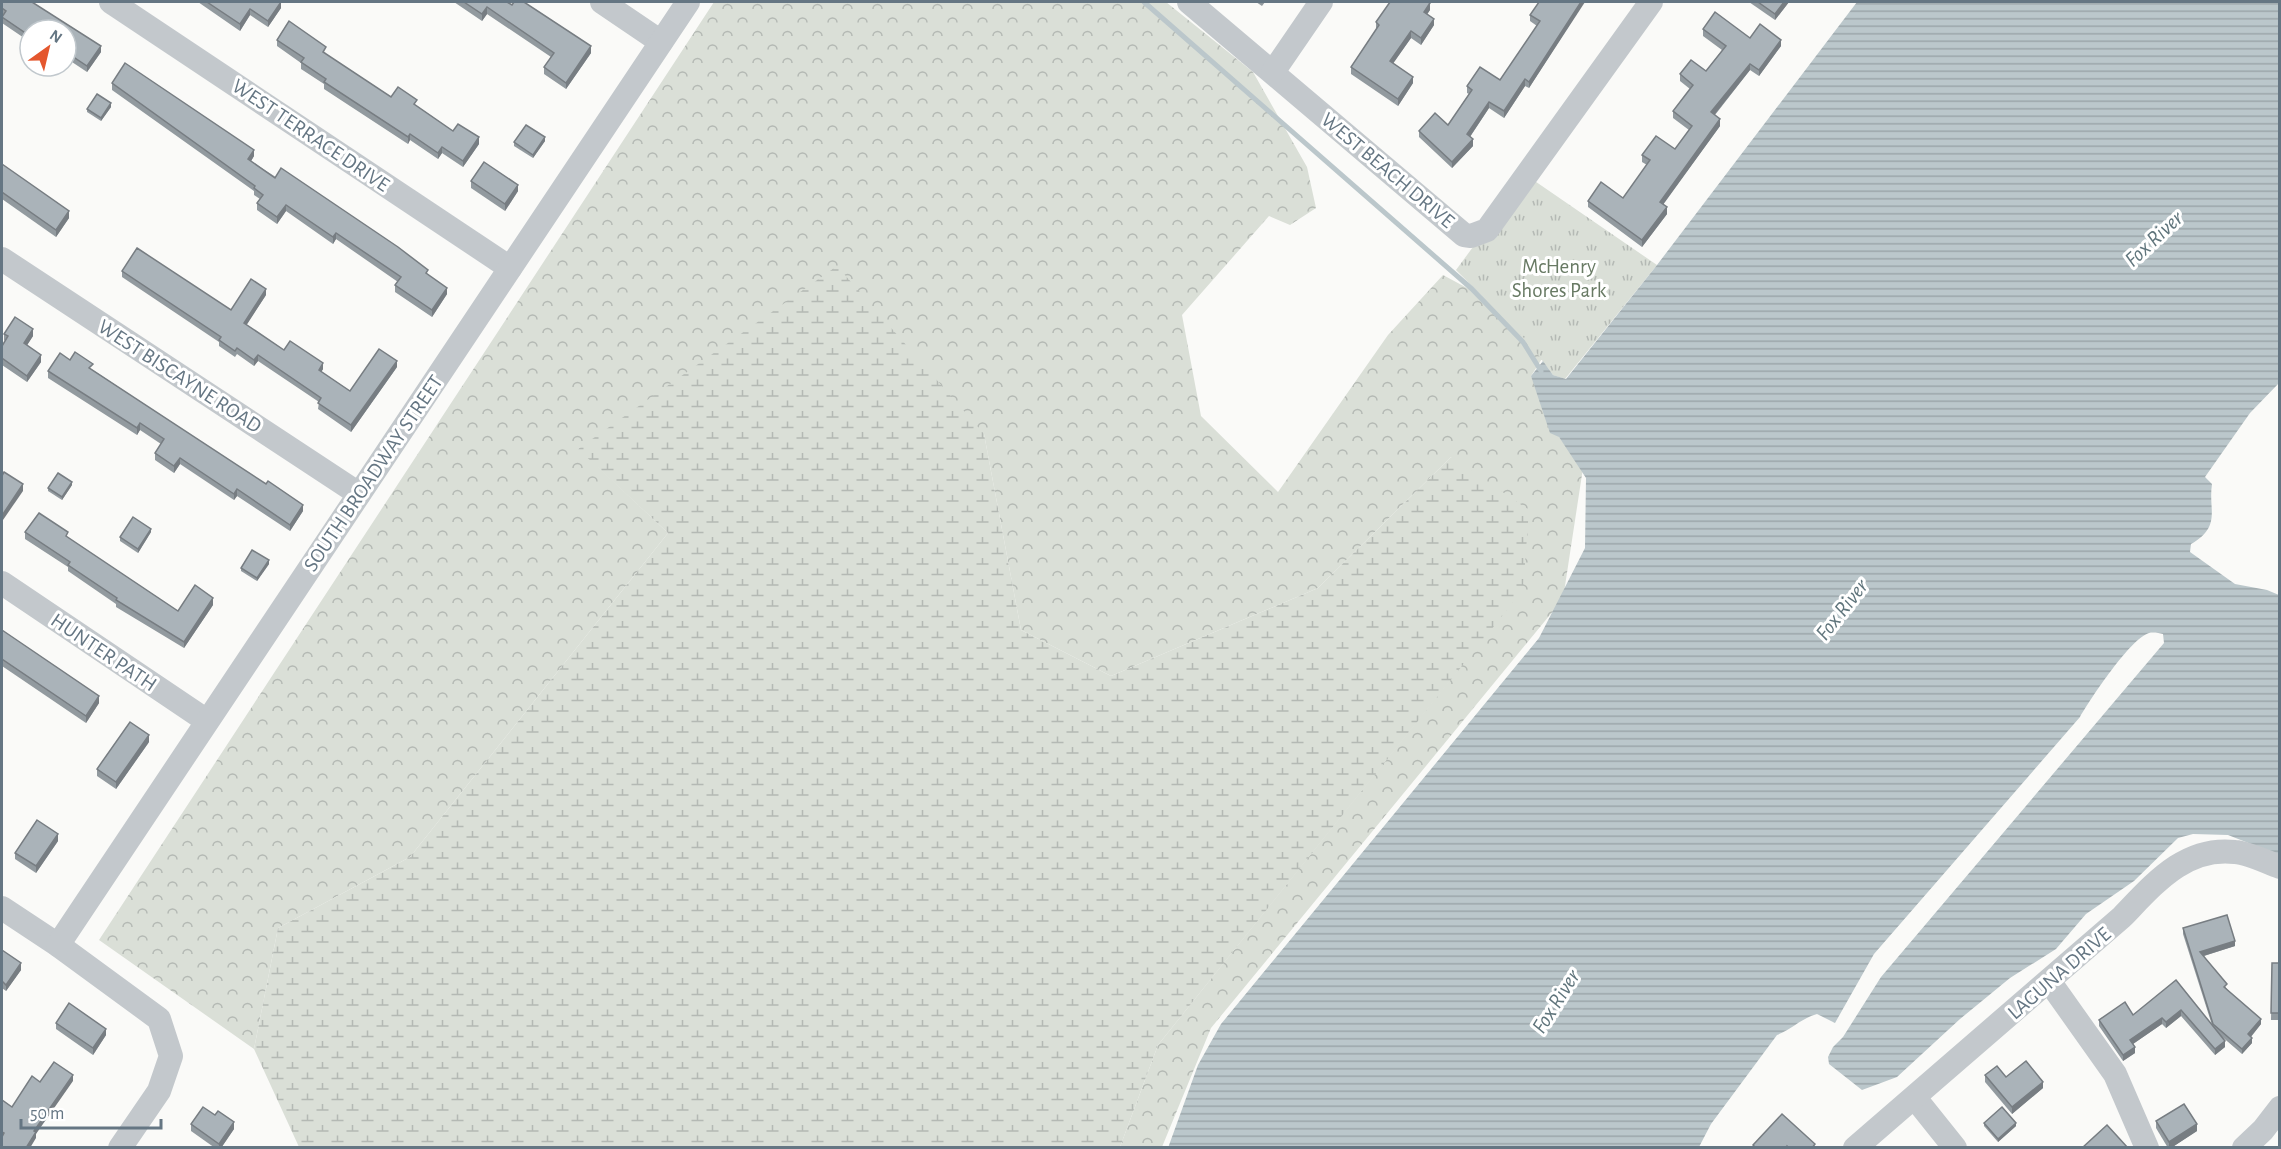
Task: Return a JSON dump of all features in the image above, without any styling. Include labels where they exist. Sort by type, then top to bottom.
[{"type":"street","name":"WEST TERRACE DRIVE","points":[[111,2],[510,268]]},
{"type":"street","points":[[602,2],[662,42]]},
{"type":"street","name":"SOUTH BROADWAY STREET","points":[[57,945],[688,2]]},
{"type":"street","name":"WEST BEACH DRIVE","points":[[1189,2],[1464,234],[1471,236],[1487,230],[1651,2]]},
{"type":"street","points":[[1273,72],[1322,2]]},
{"type":"street","name":"WEST BISCAYNE ROAD","points":[[2,259],[359,494]]},
{"type":"street","name":"HUNTER PATH","points":[[2,583],[207,721]]},
{"type":"street","name":"LAGUNA DRIVE","points":[[1856,1148],[2122,917],[2155,883],[2187,858],[2211,851],[2237,852],[2280,867]]},
{"type":"street","points":[[2,908],[159,1019],[171,1056],[159,1091],[120,1148]]},
{"type":"street","points":[[2049,981],[2115,1074],[2147,1148]]},
{"type":"street","points":[[1915,1098],[1955,1148]]},
{"type":"street","points":[[2244,1148],[2263,1130],[2280,1108]]},
{"type":"green space","points":[[714,2],[1166,2],[1253,72],[1307,167],[1316,208],[1290,225],[1269,216],[1182,315],[1201,416],[1278,492],[1388,335],[1443,275],[1508,310],[1545,354],[1531,376],[1559,437],[1583,468],[1563,599],[1211,1028],[1162,1147],[1120,1147],[1158,1045],[1522,590],[1451,457],[1318,588],[1111,676],[1021,630],[984,434],[578,448],[668,533],[410,857],[278,928],[254,1049],[99,940]]},
{"type":"green space","name":"McHenry Shores Park","points":[[1526,175],[1657,265],[1565,379],[1553,375],[1530,344],[1456,270]]},
{"type":"green space","points":[[837,266],[984,434],[1021,630],[1111,676],[1318,588],[1451,457],[1529,510],[1523,590],[1158,1045],[1120,1147],[299,1147],[254,1049],[278,928],[410,857],[668,533],[578,449]]},
{"type":"water","name":"Fox River","points":[[1857,2],[2279,2],[2279,383],[2250,413],[2205,477],[2212,484],[2212,517],[2207,531],[2191,544],[2190,552],[2235,584],[2267,590],[2279,595],[2279,855],[2228,835],[2193,834],[2178,838],[2134,881],[2086,914],[2056,949],[2010,978],[1960,1019],[1897,1077],[1862,1090],[1829,1064],[1828,1057],[1833,1047],[1843,1037],[1881,977],[2164,643],[2163,634],[2149,633],[2122,657],[2080,717],[1874,954],[1835,1023],[1817,1014],[1777,1035],[1711,1124],[1699,1147],[1168,1148],[1198,1065],[1221,1024],[1539,638],[1585,548],[1586,478],[1559,437],[1550,433],[1531,376],[1543,361],[1553,375],[1566,379],[1657,265]]},
{"type":"building","points":[[2,2],[32,2],[57,18],[18,18],[18,28],[2,17],[6,11],[2,8]]},
{"type":"building","points":[[207,2],[281,2],[268,21],[250,9],[240,24]]},
{"type":"building","points":[[464,2],[507,2],[512,5],[514,2],[524,2],[591,46],[566,83],[544,67],[554,53],[487,7],[482,14]]},
{"type":"building","points":[[1390,2],[1428,2],[1430,3],[1424,12],[1434,19],[1421,38],[1411,31],[1390,61],[1413,77],[1398,99],[1351,67],[1379,25],[1376,22]]},
{"type":"building","points":[[1539,2],[1581,2],[1529,82],[1525,79],[1504,111],[1489,102],[1467,134],[1473,139],[1452,162],[1419,131],[1435,113],[1448,125],[1472,90],[1467,86],[1480,67],[1500,80],[1540,21],[1530,15]]},
{"type":"building","points":[[1758,2],[1784,2],[1775,14]]},
{"type":"building","points":[[1715,12],[1750,38],[1760,24],[1781,40],[1759,70],[1750,64],[1711,112],[1720,119],[1660,202],[1667,207],[1642,240],[1588,201],[1601,182],[1623,198],[1650,160],[1642,155],[1656,136],[1675,149],[1692,126],[1673,111],[1693,85],[1680,74],[1691,60],[1706,71],[1726,46],[1703,29]]},
{"type":"building","points":[[289,21],[326,47],[323,52],[391,97],[398,87],[417,100],[414,104],[453,131],[458,124],[479,137],[463,161],[442,147],[438,153],[410,134],[408,137],[324,82],[326,79],[301,62],[304,58],[277,40]]},
{"type":"building","points":[[78,31],[101,46],[87,66],[78,60]]},
{"type":"building","points":[[125,63],[254,150],[248,159],[275,178],[281,168],[428,270],[426,273],[447,288],[432,310],[395,285],[401,277],[336,233],[333,237],[286,205],[277,217],[257,203],[263,195],[254,188],[255,186],[112,83]]},
{"type":"building","points":[[97,94],[111,103],[101,118],[87,109]]},
{"type":"building","points":[[526,125],[545,137],[533,155],[514,142]]},
{"type":"building","points":[[484,162],[518,185],[505,204],[471,181]]},
{"type":"building","points":[[2,164],[69,211],[56,230],[2,192]]},
{"type":"building","points":[[137,248],[231,310],[251,279],[266,289],[244,323],[284,350],[290,341],[323,363],[319,370],[350,391],[379,349],[397,361],[351,425],[318,403],[321,398],[258,355],[254,360],[237,348],[235,351],[219,340],[221,337],[122,271]]},
{"type":"building","points":[[15,317],[33,329],[24,343],[41,355],[27,376],[2,358],[2,346],[8,336],[4,334]]},
{"type":"building","points":[[75,352],[93,364],[89,368],[266,484],[268,481],[303,505],[290,525],[237,489],[234,494],[180,458],[174,466],[155,453],[164,439],[140,423],[137,428],[48,371],[60,353],[70,360]]},
{"type":"building","points":[[4,472],[23,484],[3,514],[2,476]]},
{"type":"building","points":[[58,473],[72,482],[62,497],[48,488]]},
{"type":"building","points":[[39,513],[68,532],[66,536],[178,611],[195,585],[213,598],[184,642],[116,600],[117,598],[68,565],[70,562],[25,532]]},
{"type":"building","points":[[133,517],[151,529],[138,549],[120,537]]},
{"type":"building","points":[[252,550],[269,560],[257,578],[241,568]]},
{"type":"building","points":[[2,630],[99,696],[86,716],[2,659]]},
{"type":"building","points":[[130,722],[149,735],[116,782],[97,769]]},
{"type":"building","points":[[37,820],[58,834],[36,866],[15,853]]},
{"type":"building","points":[[2227,915],[2235,941],[2200,952],[2227,984],[2224,987],[2261,1019],[2248,1034],[2252,1038],[2242,1049],[2213,1024],[2183,928]]},
{"type":"building","points":[[2,950],[21,963],[6,985],[2,981]]},
{"type":"building","points":[[2272,963],[2280,963],[2280,1013],[2271,1013]]},
{"type":"building","points":[[2176,980],[2225,1041],[2215,1049],[2181,1010],[2166,1022],[2162,1018],[2130,1040],[2135,1047],[2123,1055],[2099,1020],[2125,1002],[2133,1015]]},
{"type":"building","points":[[69,1003],[106,1029],[93,1048],[56,1023]]},
{"type":"building","points":[[2026,1061],[2043,1082],[2012,1107],[1985,1075],[1997,1066],[2006,1077]]},
{"type":"building","points":[[54,1062],[73,1075],[34,1131],[36,1132],[26,1148],[2,1148],[4,1133],[2,1132],[2,1100],[12,1107],[32,1076],[40,1082]]},
{"type":"building","points":[[2184,1104],[2197,1124],[2169,1142],[2156,1121]]},
{"type":"building","points":[[203,1107],[215,1115],[218,1111],[234,1122],[219,1144],[191,1124]]},
{"type":"building","points":[[2002,1107],[2016,1123],[1998,1139],[1984,1123]]},
{"type":"building","points":[[1782,1114],[1815,1144],[1812,1148],[1789,1148],[1787,1146],[1786,1148],[1756,1148],[1753,1145]]},
{"type":"building","points":[[2107,1125],[2128,1148],[2082,1148]]},
{"type":"waterway","points":[[1144,2],[1472,289],[1523,342],[1541,371]]}]
